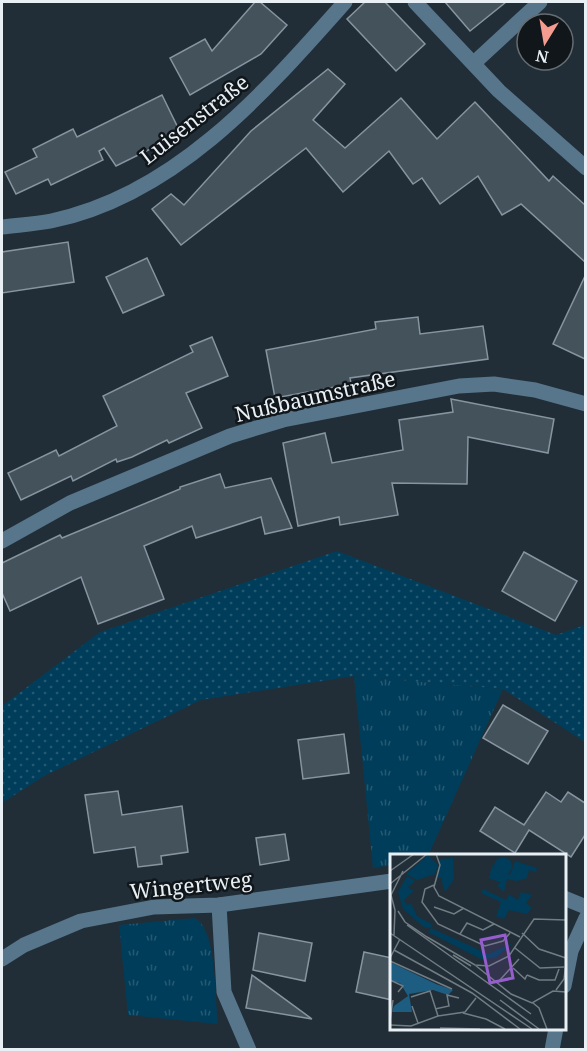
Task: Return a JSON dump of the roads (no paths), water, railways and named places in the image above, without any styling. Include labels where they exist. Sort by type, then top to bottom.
[{"type":"street","name":"Luisenstraße","points":[[2,227],[63,217],[116,200],[164,174],[215,135],[272,84],[345,2]]},
{"type":"street","points":[[415,2],[499,92],[585,168]]},
{"type":"street","points":[[474,63],[540,2]]},
{"type":"street","name":"Nußbaumstraße","points":[[2,541],[70,503],[230,436],[283,420],[459,386],[494,384],[535,390],[585,404]]},
{"type":"street","name":"Wingertweg","points":[[2,959],[24,945],[81,921],[154,907],[219,905],[390,880]]},
{"type":"street","points":[[566,899],[585,907]]},
{"type":"street","points":[[219,905],[224,992],[249,1050]]},
{"type":"street","points":[[566,976],[571,951],[585,918]]},
{"type":"street","points":[[552,1050],[556,1030]]}]
